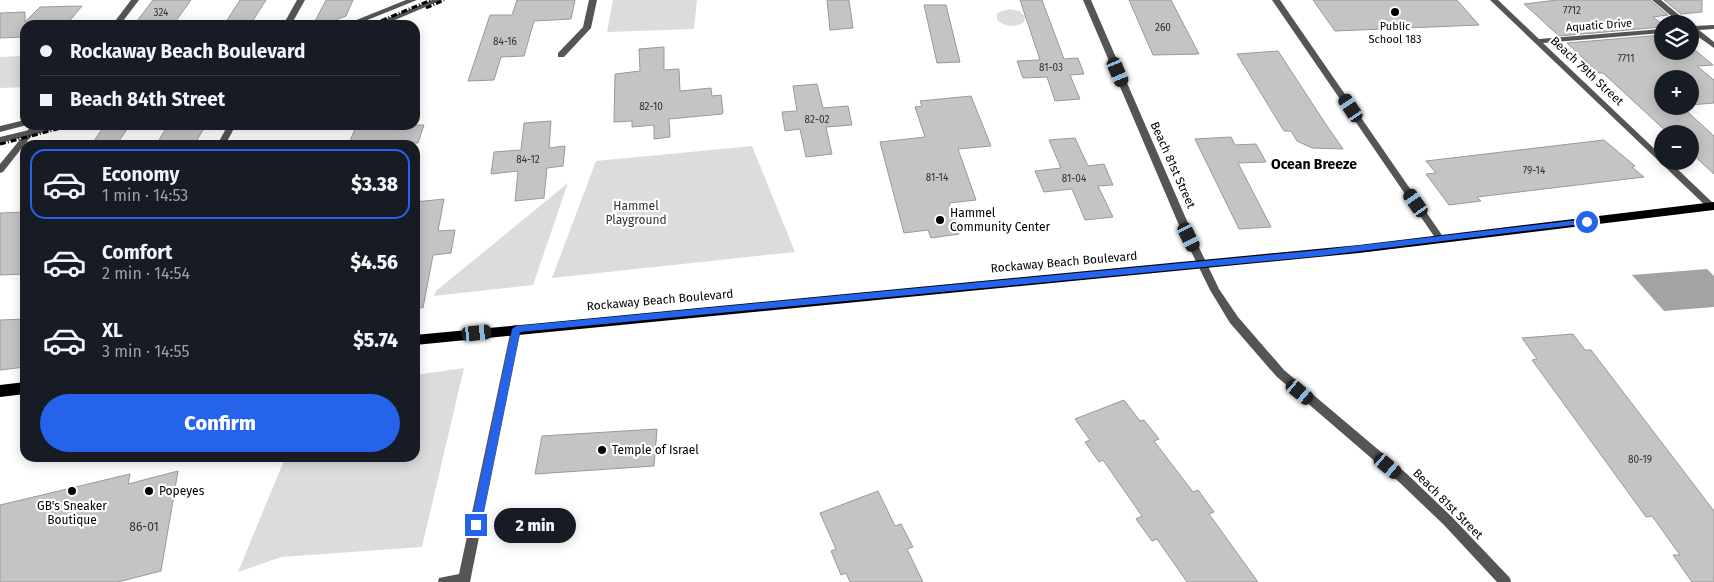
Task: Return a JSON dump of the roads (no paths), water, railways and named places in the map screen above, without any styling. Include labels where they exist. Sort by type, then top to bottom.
[{"type":"main road","name":"Rockaway Beach Boulevard","points":[[420,339],[1441,240],[1713,206]]},
{"type":"main road","points":[[0,391],[20,389]]},
{"type":"street","points":[[120,20],[135,0]]},
{"type":"street","points":[[290,20],[301,0]]},
{"type":"street","points":[[361,20],[413,0]]},
{"type":"street","points":[[388,20],[438,0]]},
{"type":"street","points":[[561,55],[587,28],[593,0]]},
{"type":"street","name":"Beach 81st Street","points":[[1087,0],[1202,264],[1234,320],[1280,373],[1403,478],[1448,521],[1505,582]]},
{"type":"street","points":[[1276,0],[1441,240]]},
{"type":"street","name":"Beach 79th Street","points":[[1494,0],[1654,152]]},
{"type":"street","points":[[1656,0],[1675,15]]},
{"type":"street","points":[[1699,27],[1714,27]]},
{"type":"street","name":"Aquatic Drive","points":[[1537,41],[1654,32]]},
{"type":"street","points":[[1699,34],[1714,46]]},
{"type":"street","points":[[0,129],[20,124]]},
{"type":"street","points":[[24,140],[32,130]]},
{"type":"street","points":[[0,140],[42,130]]},
{"type":"street","points":[[0,170],[20,145]]},
{"type":"street","name":"Beach 79th Street","points":[[1673,170],[1713,206]]},
{"type":"street","points":[[444,582],[464,581],[516,329]]},
{"type":"railway","points":[[383,20],[431,0]]},
{"type":"railway","points":[[426,8],[444,0]]},
{"type":"railway","points":[[0,144],[54,130]]},
{"type":"place","name":"Public School 183","points":[[1395,12]]},
{"type":"place","name":"Hammel Community Center","points":[[940,220]]},
{"type":"place","name":"Temple of Israel","points":[[602,450]]},
{"type":"place","name":"GB's Sneaker Boutique","points":[[72,491]]},
{"type":"place","name":"Popeyes","points":[[149,491]]},
{"type":"district","name":"Ocean Breeze","points":[[1314,164]]},
{"type":"park label","name":"Hammel Playground","points":[[636,213]]}]
